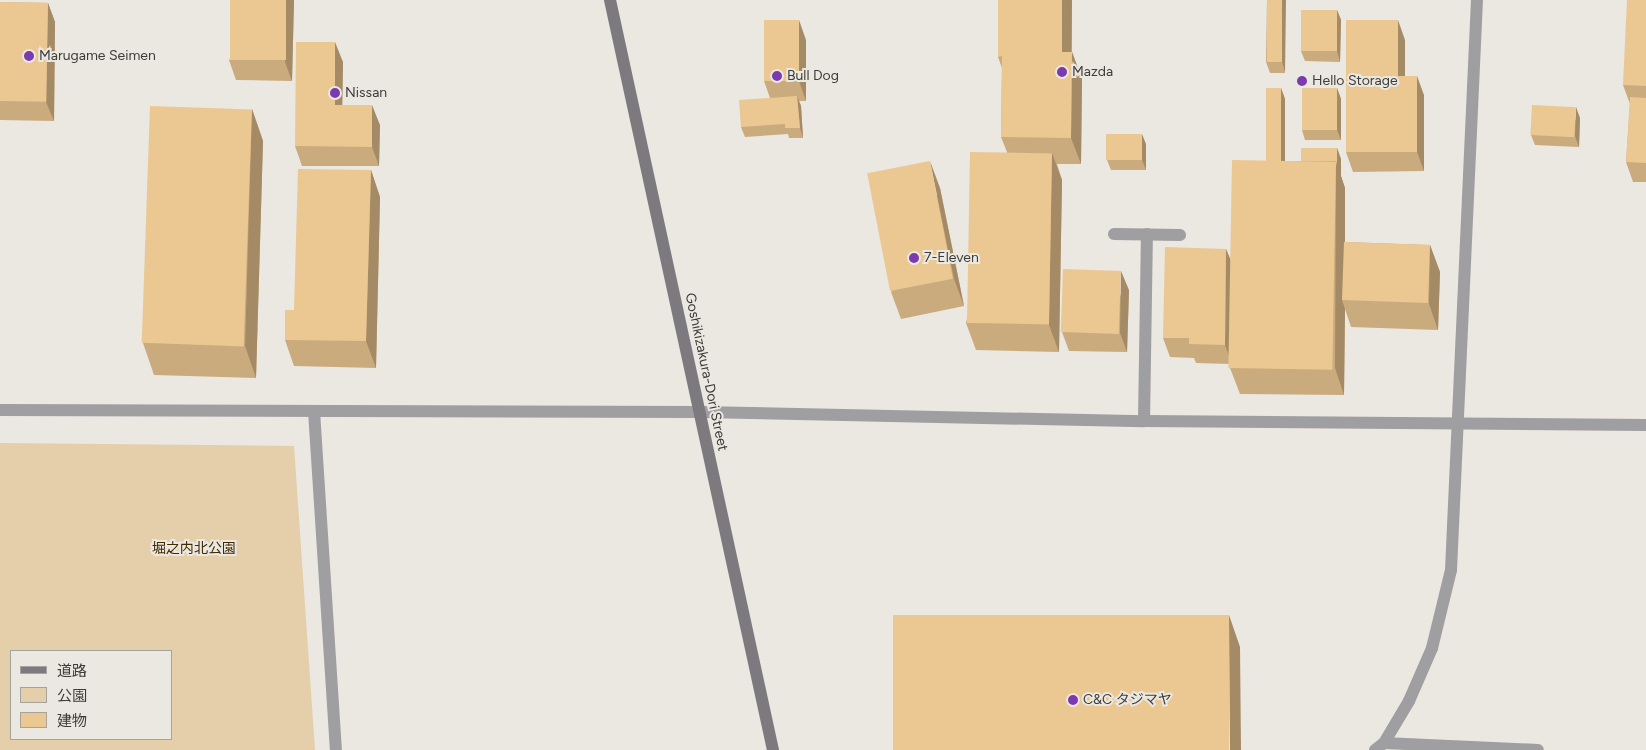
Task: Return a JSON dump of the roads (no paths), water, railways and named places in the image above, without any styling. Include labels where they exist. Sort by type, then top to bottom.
[{"type":"street","name":"Goshikizakura-Dori Street","points":[[610,0],[772,750]]},
{"type":"street","points":[[1379,747],[1409,701],[1432,648],[1450,570],[1459,424],[1477,0]]},
{"type":"street","points":[[1114,234],[1180,235]]},
{"type":"street","points":[[1144,421],[1147,234]]},
{"type":"street","points":[[0,410],[700,412],[1144,421],[1646,425]]},
{"type":"street","points":[[314,411],[336,750]]},
{"type":"street","points":[[1379,747],[1538,750]]},
{"type":"place","name":"Marugame Seimen","points":[[29,56]]},
{"type":"place","name":"Mazda","points":[[1062,72]]},
{"type":"place","name":"Bull Dog","points":[[777,76]]},
{"type":"place","name":"Hello Storage","points":[[1302,81]]},
{"type":"place","name":"Nissan","points":[[335,93]]},
{"type":"place","name":"7-Eleven","points":[[914,258]]},
{"type":"place","name":"C&C タジマヤ","points":[[1073,700]]},
{"type":"park label","name":"堀之内北公園","points":[[194,549]]}]
